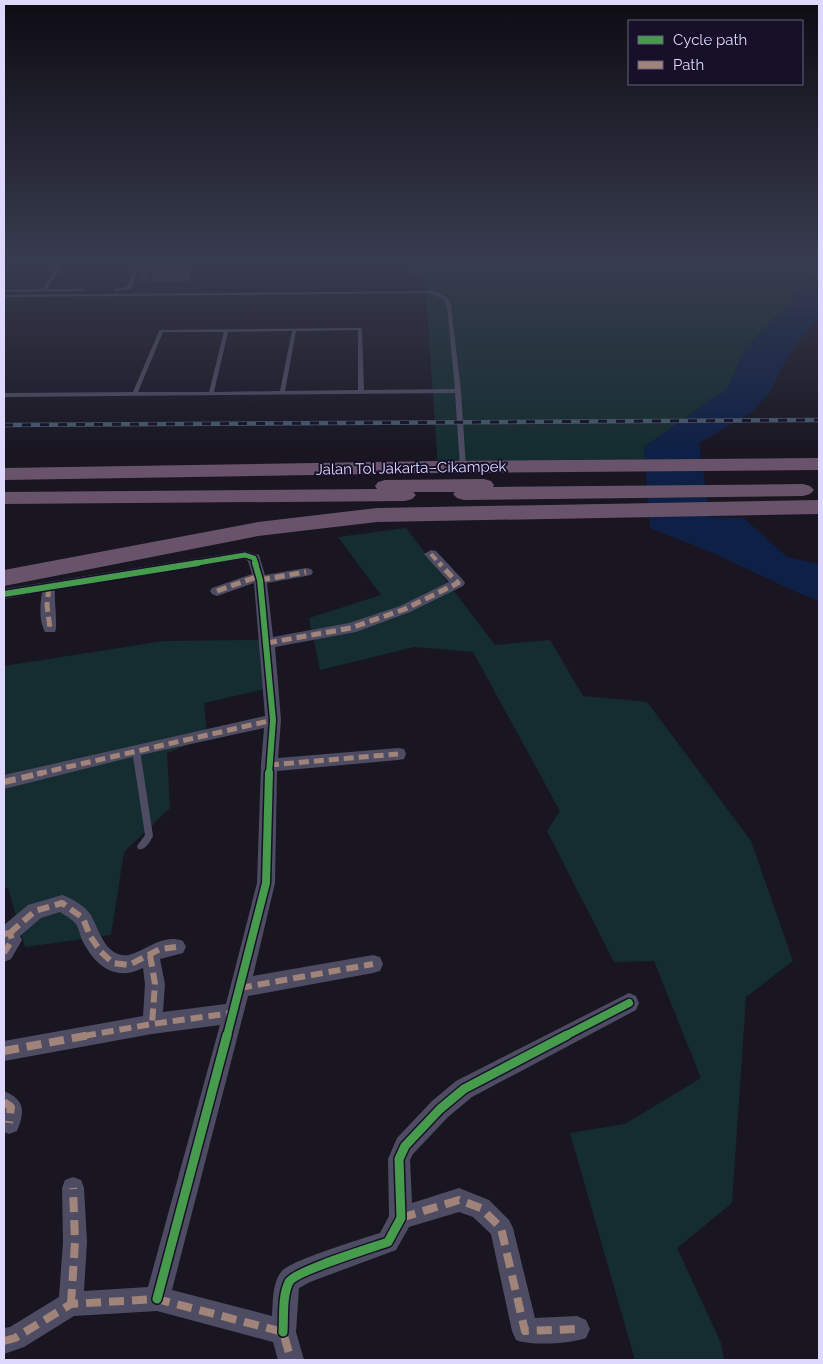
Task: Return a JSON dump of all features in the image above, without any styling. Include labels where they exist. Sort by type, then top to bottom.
[{"type":"highway","name":"Jalan Tol Jakarta–Cikampek","points":[[4,474],[819,464]]},
{"type":"highway","points":[[4,465],[28,466],[54,474]]},
{"type":"highway","points":[[4,481],[819,475]]},
{"type":"highway","points":[[4,491],[819,483]]},
{"type":"highway","name":"Jalan Tol Jakarta–Cikampek","points":[[4,498],[576,492],[737,500],[819,490]]},
{"type":"highway","points":[[4,578],[258,529],[377,515],[594,512],[737,500],[819,507]]},
{"type":"street","points":[[267,643],[351,628],[405,609],[458,583],[431,554]]},
{"type":"street","points":[[4,594],[245,555],[254,558],[260,578],[273,720],[266,883],[240,988],[156,1299]]},
{"type":"street","points":[[217,591],[260,578],[306,572]]},
{"type":"street","points":[[49,587],[47,605],[50,628]]},
{"type":"street","points":[[4,782],[136,750],[273,720]]},
{"type":"street","points":[[270,765],[398,754]]},
{"type":"street","points":[[4,953],[12,940],[7,933],[35,911],[62,903],[84,918],[90,936],[101,952],[113,963],[129,964],[160,950],[176,947]]},
{"type":"street","points":[[150,955],[155,984],[152,1024]]},
{"type":"street","points":[[240,988],[373,964]]},
{"type":"street","points":[[291,1360],[283,1332],[286,1290],[290,1280],[303,1272],[388,1242],[401,1218],[399,1159],[405,1146],[440,1109],[464,1089],[629,1003]]},
{"type":"street","points":[[4,1051],[152,1024],[232,1013]]},
{"type":"street","points":[[4,1102],[10,1107],[9,1123]]},
{"type":"street","points":[[70,1304],[75,1242],[73,1188]]},
{"type":"street","points":[[401,1218],[460,1200],[481,1208],[501,1228],[524,1330],[577,1329]]},
{"type":"street","points":[[4,1341],[15,1338],[70,1304],[156,1299],[283,1332]]},
{"type":"lane","points":[[451,325],[458,391],[463,467]]},
{"type":"lane","points":[[135,394],[161,331],[226,332],[360,329],[361,392]]},
{"type":"lane","points":[[282,393],[294,331]]},
{"type":"lane","points":[[211,394],[226,332]]},
{"type":"lane","points":[[4,395],[458,391]]},
{"type":"lane","points":[[136,750],[149,836],[141,846]]},
{"type":"green space","points":[[428,325],[768,325],[744,349],[728,388],[644,447],[645,466],[438,467]]},
{"type":"green space","points":[[406,528],[495,645],[550,640],[583,696],[647,702],[751,841],[793,961],[746,997],[732,1203],[677,1248],[721,1343],[724,1360],[635,1360],[570,1133],[625,1124],[701,1078],[654,961],[614,962],[547,831],[560,811],[473,652],[414,647],[320,670],[309,618],[381,595],[338,537]]},
{"type":"green space","points":[[260,640],[265,689],[204,703],[207,737],[167,753],[170,808],[124,852],[111,935],[25,947],[8,888],[4,888],[4,666],[164,641]]},
{"type":"water","points":[[768,325],[814,325],[795,345],[769,393],[752,412],[699,443],[710,517],[744,518],[787,557],[819,564],[819,601],[711,552],[650,528],[644,447],[728,388],[744,349]]},
{"type":"railway","points":[[4,425],[819,420]]},
{"type":"marked path","points":[[267,643],[351,628],[405,609],[458,583],[431,554]]},
{"type":"marked path","points":[[260,580],[306,572]]},
{"type":"marked path","points":[[217,591],[259,576]]},
{"type":"marked path","points":[[49,587],[47,605],[50,628]]},
{"type":"marked path","points":[[4,782],[136,750],[273,720]]},
{"type":"marked path","points":[[269,765],[398,754]]},
{"type":"marked path","points":[[10,933],[35,911],[62,903],[83,918],[90,936],[101,952],[113,963],[129,965],[160,949],[176,947]]},
{"type":"marked path","points":[[4,934],[10,933],[12,940],[4,953]]},
{"type":"marked path","points":[[150,955],[155,984],[152,1024]]},
{"type":"marked path","points":[[240,988],[373,964]]},
{"type":"marked path","points":[[4,1051],[152,1024],[232,1013]]},
{"type":"marked path","points":[[4,1102],[11,1107],[9,1123]]},
{"type":"marked path","points":[[71,1304],[75,1242],[73,1188]]},
{"type":"marked path","points":[[401,1218],[459,1200],[481,1208],[501,1228],[525,1331],[577,1329]]},
{"type":"marked path","points":[[4,1341],[15,1338],[71,1304],[157,1299],[283,1332],[291,1360]]},
{"type":"cycle path","points":[[4,594],[245,555],[254,558],[260,580],[273,720],[269,765],[266,883],[157,1299]]},
{"type":"cycle path","points":[[283,1332],[286,1290],[290,1280],[303,1272],[388,1242],[401,1218],[399,1159],[405,1146],[440,1109],[464,1089],[629,1003]]}]
